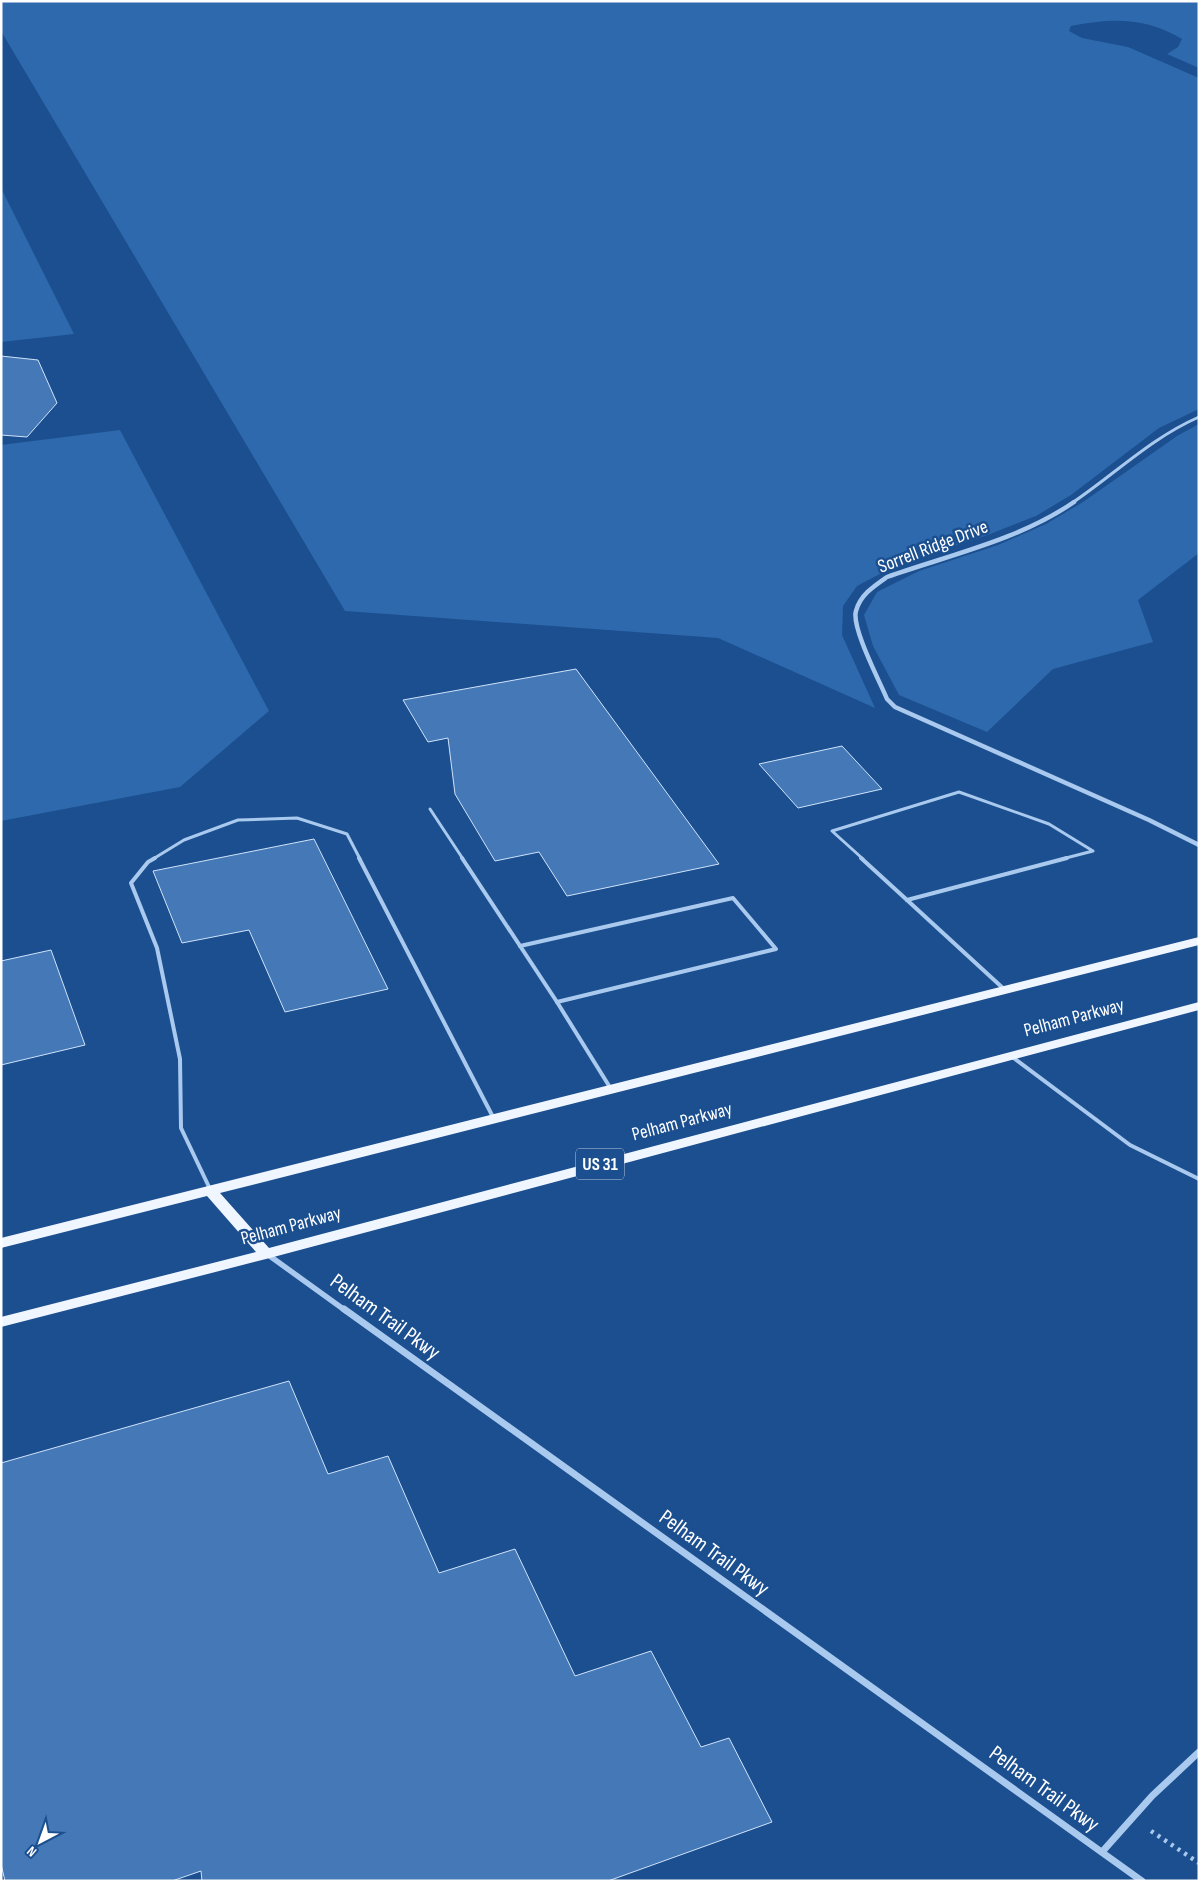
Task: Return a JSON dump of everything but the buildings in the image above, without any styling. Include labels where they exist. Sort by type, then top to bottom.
[{"type":"main road","points":[[1,1243],[1199,941]]},
{"type":"main road","name":"Pelham Parkway","points":[[1,1322],[266,1254],[1199,1006]]},
{"type":"main road","points":[[210,1190],[266,1254]]},
{"type":"street","name":"Sorrell Ridge Drive","points":[[1199,417],[1172,429],[1102,482],[1055,513],[1000,538],[887,577],[872,587],[862,598],[855,612],[856,627],[887,699],[895,707],[1149,820],[1199,845]]},
{"type":"street","name":"Pelham Trail Pkwy","points":[[266,1254],[1142,1881]]},
{"type":"street","points":[[1102,1852],[1152,1796],[1199,1752]]},
{"type":"lane","points":[[906,900],[1093,851],[1049,824],[959,792],[832,832],[906,900],[1005,990]]},
{"type":"lane","points":[[430,809],[557,1002],[610,1089]]},
{"type":"lane","points":[[210,1190],[181,1128],[180,1059],[157,948],[131,883],[148,862],[184,840],[238,820],[297,818],[347,834],[494,1119]]},
{"type":"lane","points":[[520,946],[733,898],[776,949],[557,1002]]},
{"type":"lane","points":[[1010,1055],[1130,1145],[1199,1179]]},
{"type":"path","points":[[1132,1818],[1199,1863]]},
{"type":"shaded area","points":[[1,1],[1199,1],[1199,68],[1167,54],[1178,47],[1182,39],[1141,23],[1128,21],[1101,22],[1071,26],[1069,31],[1082,38],[1128,47],[1199,78],[1199,409],[1159,428],[1071,495],[1036,516],[985,536],[901,563],[857,586],[843,606],[842,635],[875,708],[718,638],[345,611],[1,31]]},
{"type":"shaded area","points":[[1,188],[74,334],[1,342]]},
{"type":"shaded area","points":[[1199,424],[1199,553],[1138,600],[1153,642],[1053,669],[987,732],[899,695],[873,646],[864,615],[877,592],[919,571],[998,545],[1046,524],[1083,502],[1177,436]]},
{"type":"shaded area","points":[[120,430],[269,711],[180,787],[1,821],[1,445]]}]
